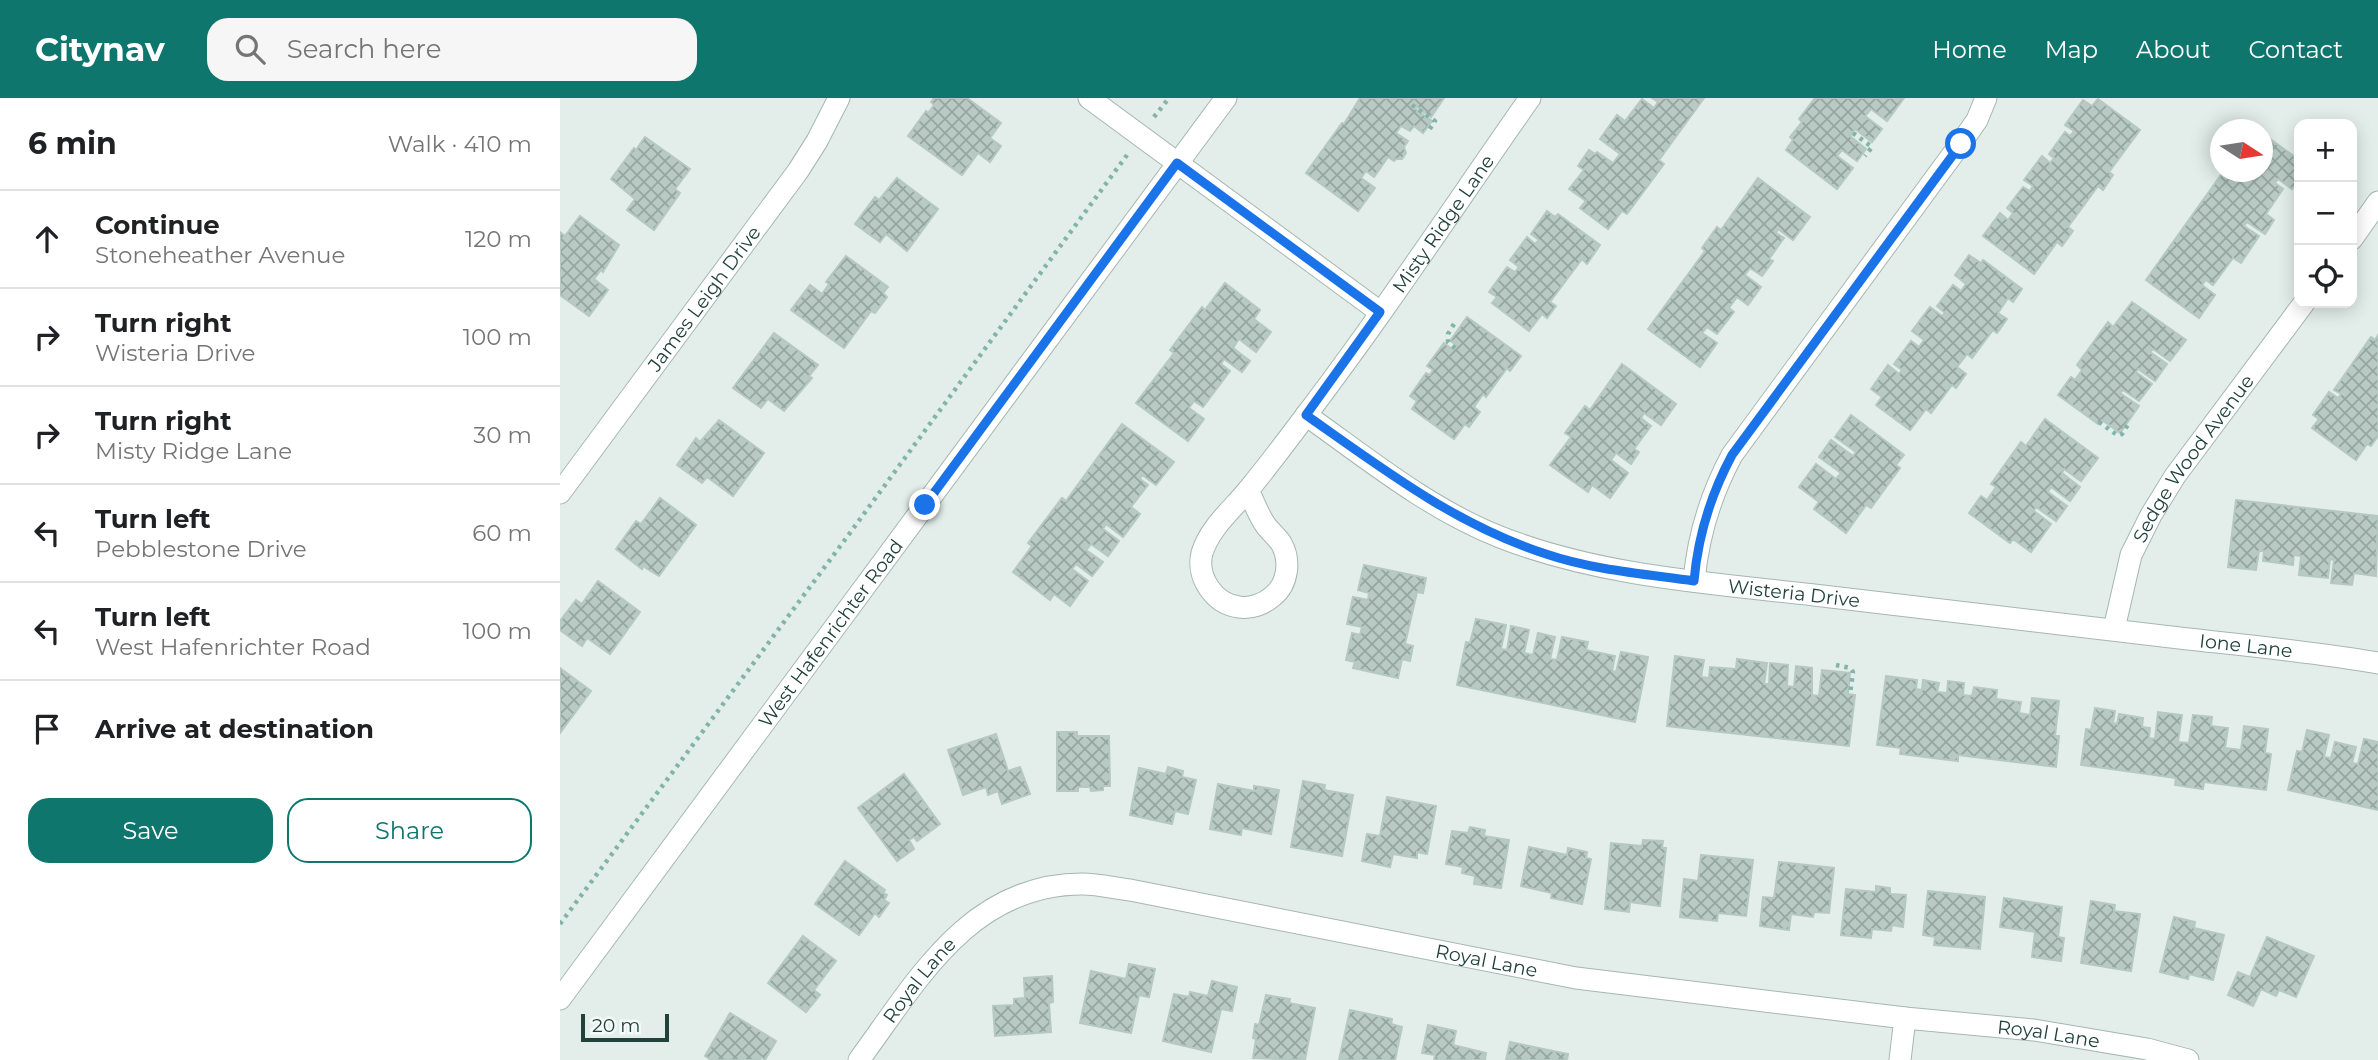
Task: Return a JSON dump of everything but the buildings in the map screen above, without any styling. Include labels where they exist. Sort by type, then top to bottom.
[{"type":"street","name":"James Leigh Drive","points":[[560,493],[798,171],[839,98]]},
{"type":"street","points":[[1089,98],[1380,312]]},
{"type":"street","name":"West Hafenrichter Road","points":[[560,999],[1226,98]]},
{"type":"street","name":"Misty Ridge Lane","points":[[1248,490],[1267,527],[1284,547],[1287,573],[1274,596],[1251,607],[1238,607],[1226,604],[1208,588],[1203,577],[1202,553],[1214,531],[1306,415],[1530,98]]},
{"type":"street","points":[[1694,581],[1697,548],[1704,519],[1716,484],[1732,455],[1961,144],[1977,120],[1986,98]]},
{"type":"street","points":[[2357,232],[2378,202]]},
{"type":"street","name":"Sedge Wood Avenue","points":[[2114,629],[2131,555],[2151,515],[2175,476],[2300,308]]},
{"type":"street","name":"Wisteria Drive","points":[[1306,415],[1408,487],[1452,514],[1497,536],[1548,555],[1694,581],[2114,629]]},
{"type":"street","name":"Ione Lane","points":[[2114,629],[2378,663]]},
{"type":"street","name":"Royal Lane","points":[[859,1060],[930,964],[959,932],[996,905],[1042,888],[1083,884],[1130,890],[1576,978],[2073,1036],[2147,1049],[2188,1060]]},
{"type":"street","points":[[1900,1060],[1905,1018]]},
{"type":"path","points":[[1160,109],[1168,98]]},
{"type":"path","points":[[1412,105],[1435,121],[1429,130]]},
{"type":"path","points":[[1853,133],[1872,147],[1866,156]]},
{"type":"path","points":[[560,923],[1119,166]]},
{"type":"path","points":[[1454,324],[1448,334],[1448,342],[1455,348]]},
{"type":"path","points":[[2099,422],[2116,435],[2122,434],[2129,423]]},
{"type":"path","points":[[1836,665],[1850,668],[1853,672],[1850,694]]},
{"type":"route","points":[[925,505],[1177,163],[1380,312],[1306,415],[1408,487],[1452,514],[1497,536],[1548,555],[1694,581],[1697,548],[1704,519],[1716,484],[1732,455],[1961,144]]}]
